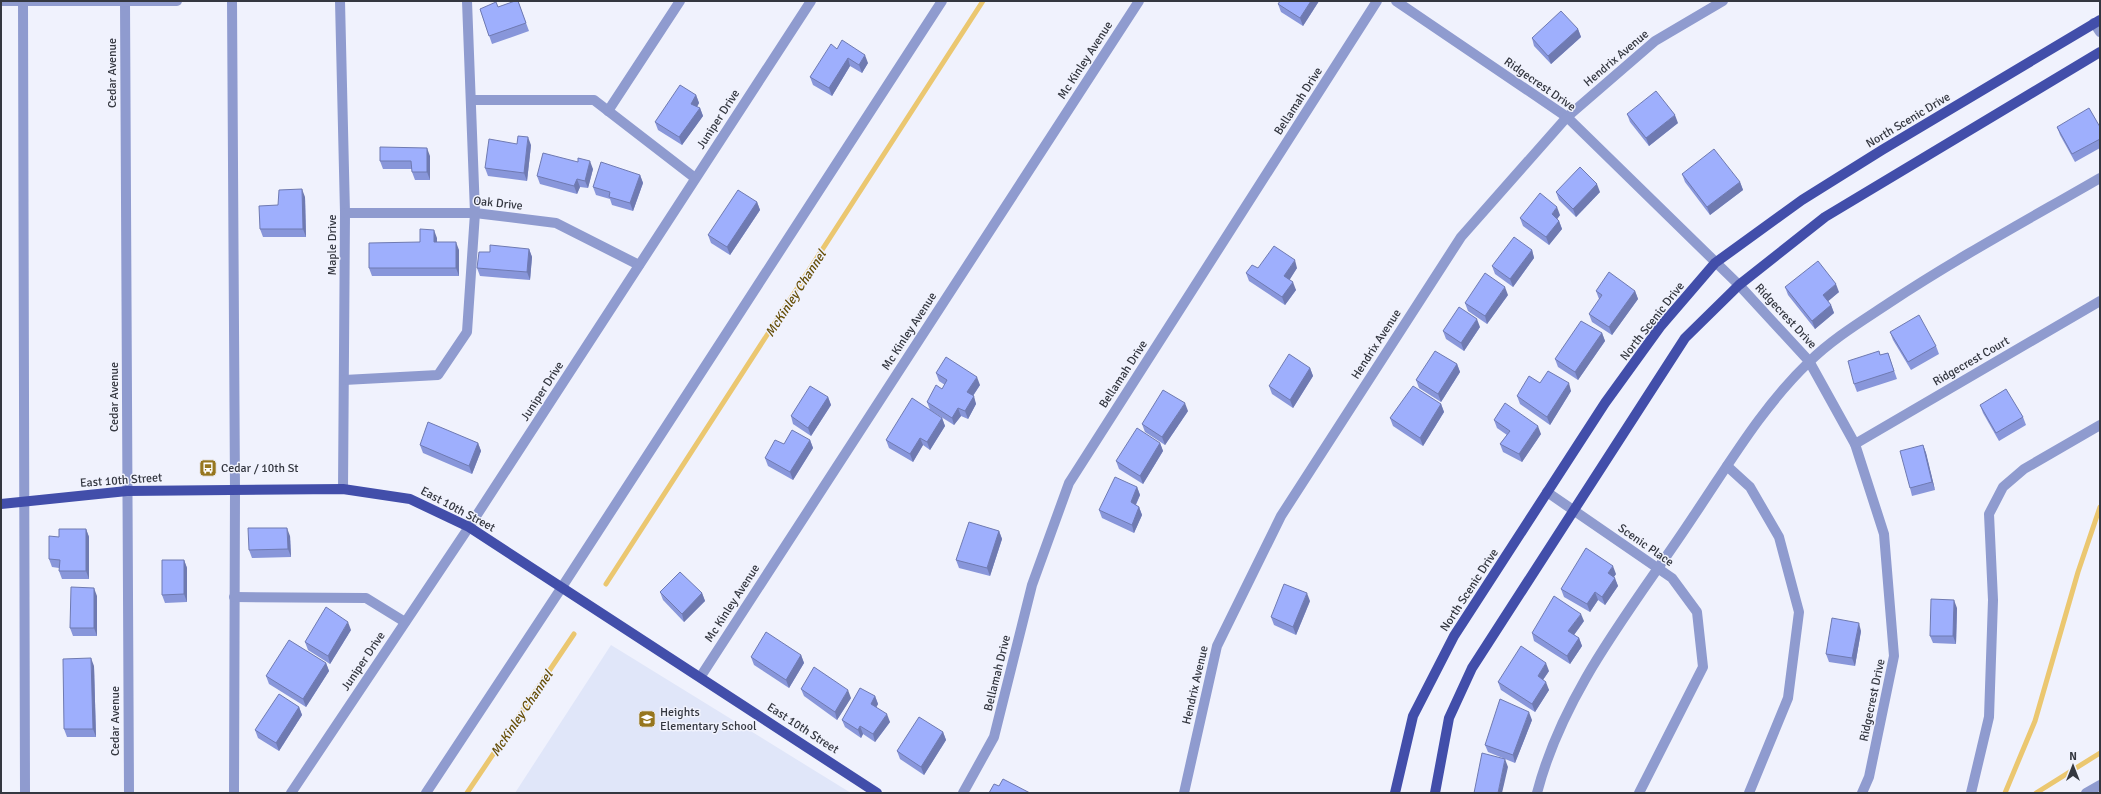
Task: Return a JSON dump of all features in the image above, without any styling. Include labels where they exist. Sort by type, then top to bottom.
[{"type":"main road","name":"North Scenic Drive","points":[[1395,793],[1413,716],[1454,636],[1605,404],[1646,346],[1715,263],[1815,192],[2097,22]]},
{"type":"main road","points":[[1435,793],[1449,718],[1472,668],[1685,338],[1739,285],[1825,216],[2100,52]]},
{"type":"main road","name":"East 10th Street","points":[[1,504],[127,491],[343,489],[410,499],[469,527],[701,676],[877,793]]},
{"type":"street","points":[[1,1],[177,1]]},
{"type":"street","points":[[232,1],[235,490],[234,793]]},
{"type":"street","name":"Maple Drive","points":[[340,1],[345,213],[343,489]]},
{"type":"street","points":[[344,380],[438,376],[467,332],[475,213],[467,1]]},
{"type":"street","points":[[608,111],[680,1]]},
{"type":"street","name":"Juniper Drive","points":[[291,793],[469,527],[811,1]]},
{"type":"street","points":[[426,793],[562,587],[942,1]]},
{"type":"street","name":"Mc Kinley Avenue","points":[[701,676],[1139,1]]},
{"type":"street","name":"Bellamah Drive","points":[[963,793],[994,737],[1032,585],[1069,483],[1377,1]]},
{"type":"street","name":"Ridgecrest Drive","points":[[1396,1],[1567,117],[1739,285],[1809,361],[1855,444],[1884,534],[1894,656],[1869,777],[1862,793]]},
{"type":"street","name":"Hendrix Avenue","points":[[1184,793],[1217,646],[1281,516],[1461,237],[1567,117],[1655,41],[1723,1]]},
{"type":"street","points":[[23,2],[25,793]]},
{"type":"street","name":"Cedar Avenue","points":[[125,2],[128,793]]},
{"type":"street","points":[[2097,22],[2100,32]]},
{"type":"street","points":[[471,100],[594,100],[696,178]]},
{"type":"street","points":[[1537,793],[1560,725],[1579,688],[1657,568],[1692,519],[1752,429],[1809,361],[1852,327],[1969,252],[2100,178]]},
{"type":"street","name":"Oak Drive","points":[[345,213],[475,213],[556,223],[639,265]]},
{"type":"street","name":"Ridgecrest Court","points":[[1855,444],[2100,301]]},
{"type":"street","points":[[1971,793],[1989,717],[1993,600],[1989,514],[2003,487],[2024,469],[2100,425]]},
{"type":"street","points":[[1727,466],[1750,487],[1780,537],[1799,612],[1788,698],[1749,793]]},
{"type":"street","name":"Scenic Place","points":[[1547,492],[1672,578],[1698,612],[1703,667],[1639,793]]},
{"type":"street","points":[[234,597],[366,598],[405,622]]},
{"type":"street","points":[[2086,793],[2100,785]]},
{"type":"shaded area","name":"Heights Elementary School","points":[[611,645],[851,793],[515,793]]},
{"type":"building","points":[[518,1],[526,23],[489,36],[480,9],[496,2],[498,7]]},
{"type":"building","points":[[1280,1],[1311,1],[1300,18],[1278,4]]},
{"type":"building","points":[[1561,11],[1578,29],[1548,56],[1532,38]]},
{"type":"building","points":[[842,40],[865,55],[859,65],[848,58],[829,88],[810,77],[831,44],[837,49]]},
{"type":"building","points":[[680,85],[696,95],[691,104],[700,108],[679,137],[655,122]]},
{"type":"building","points":[[1656,91],[1675,115],[1646,138],[1627,114]]},
{"type":"building","points":[[2089,108],[2100,127],[2100,139],[2072,154],[2057,127]]},
{"type":"building","points":[[518,136],[528,137],[524,173],[485,168],[489,139],[517,144]]},
{"type":"building","points":[[380,147],[427,148],[427,172],[412,172],[411,161],[380,161]]},
{"type":"building","points":[[1714,149],[1740,182],[1707,207],[1682,174]]},
{"type":"building","points":[[543,153],[578,162],[578,158],[590,161],[585,181],[577,179],[574,186],[537,176]]},
{"type":"building","points":[[601,162],[640,175],[630,203],[609,197],[610,192],[593,187]]},
{"type":"building","points":[[1580,167],[1597,184],[1573,209],[1556,192]]},
{"type":"building","points":[[302,189],[303,229],[260,229],[259,206],[278,205],[279,190]]},
{"type":"building","points":[[738,190],[757,202],[727,247],[708,235]]},
{"type":"building","points":[[1540,193],[1557,207],[1552,214],[1559,221],[1546,237],[1520,218]]},
{"type":"building","points":[[420,229],[434,230],[434,242],[456,242],[456,268],[369,268],[369,243],[420,242]]},
{"type":"building","points":[[1514,237],[1532,250],[1510,279],[1492,266]]},
{"type":"building","points":[[490,245],[529,249],[527,272],[477,268],[479,252],[490,252]]},
{"type":"building","points":[[1274,246],[1295,260],[1284,276],[1293,282],[1282,297],[1246,273],[1252,265],[1258,268]]},
{"type":"building","points":[[1818,261],[1836,284],[1823,295],[1831,305],[1812,321],[1785,287]]},
{"type":"building","points":[[1609,272],[1635,291],[1609,327],[1589,314],[1602,295],[1596,291]]},
{"type":"building","points":[[1485,273],[1505,287],[1485,316],[1465,303]]},
{"type":"building","points":[[1459,307],[1477,319],[1461,343],[1443,331]]},
{"type":"building","points":[[1919,315],[1936,346],[1908,362],[1890,332]]},
{"type":"building","points":[[1581,321],[1602,333],[1575,372],[1555,359]]},
{"type":"building","points":[[1435,351],[1457,364],[1438,394],[1416,380]]},
{"type":"building","points":[[1879,351],[1880,355],[1888,353],[1894,371],[1854,384],[1848,361]]},
{"type":"building","points":[[1289,354],[1310,368],[1290,400],[1269,386]]},
{"type":"building","points":[[946,357],[977,377],[967,392],[974,396],[965,411],[958,408],[952,418],[927,402],[936,385],[942,389],[947,380],[936,373]]},
{"type":"building","points":[[1548,371],[1569,383],[1547,417],[1517,396],[1529,376],[1540,383]]},
{"type":"building","points":[[810,386],[828,397],[808,428],[791,416]]},
{"type":"building","points":[[1413,386],[1441,404],[1420,438],[1390,418]]},
{"type":"building","points":[[2006,389],[2023,417],[1996,433],[1980,405]]},
{"type":"building","points":[[1163,390],[1185,403],[1162,437],[1142,424]]},
{"type":"building","points":[[912,398],[942,418],[927,442],[920,438],[910,454],[886,440]]},
{"type":"building","points":[[1505,403],[1538,426],[1519,454],[1500,444],[1510,431],[1494,420]]},
{"type":"building","points":[[428,422],[478,443],[469,466],[420,445]]},
{"type":"building","points":[[1137,428],[1160,443],[1140,476],[1116,461]]},
{"type":"building","points":[[792,430],[810,440],[790,472],[765,458],[775,440],[784,444]]},
{"type":"building","points":[[1923,445],[1932,482],[1910,488],[1900,451]]},
{"type":"building","points":[[1115,477],[1137,487],[1131,502],[1139,507],[1132,525],[1099,510]]},
{"type":"building","points":[[969,522],[999,531],[987,568],[956,560]]},
{"type":"building","points":[[248,528],[287,528],[288,549],[249,550]]},
{"type":"building","points":[[59,529],[86,529],[86,571],[59,571],[60,560],[49,559],[49,536],[59,537]]},
{"type":"building","points":[[1586,548],[1613,566],[1608,573],[1615,578],[1602,597],[1595,592],[1587,604],[1561,589]]},
{"type":"building","points":[[162,560],[184,560],[184,594],[162,595]]},
{"type":"building","points":[[680,572],[702,593],[682,614],[660,592]]},
{"type":"building","points":[[1284,584],[1307,593],[1293,627],[1271,617]]},
{"type":"building","points":[[71,587],[94,588],[94,628],[70,628]]},
{"type":"building","points":[[1554,596],[1581,614],[1568,631],[1579,638],[1567,656],[1532,633]]},
{"type":"building","points":[[1931,599],[1954,600],[1953,636],[1930,636]]},
{"type":"building","points":[[326,607],[348,622],[328,656],[305,642]]},
{"type":"building","points":[[1832,618],[1859,623],[1852,658],[1826,654]]},
{"type":"building","points":[[766,632],[801,655],[786,680],[751,657]]},
{"type":"building","points":[[289,640],[326,663],[303,699],[266,676]]},
{"type":"building","points":[[1521,646],[1546,663],[1538,676],[1546,682],[1532,704],[1498,682]]},
{"type":"building","points":[[91,658],[93,729],[64,729],[63,659]]},
{"type":"building","points":[[814,667],[848,690],[835,712],[801,689]]},
{"type":"building","points":[[860,688],[875,696],[871,704],[887,714],[873,734],[860,726],[858,730],[842,720]]},
{"type":"building","points":[[279,694],[299,707],[276,743],[255,730]]},
{"type":"building","points":[[1500,699],[1529,712],[1513,755],[1485,745]]},
{"type":"building","points":[[919,717],[943,732],[921,767],[897,751]]},
{"type":"building","points":[[1482,753],[1505,759],[1498,793],[1474,793]]},
{"type":"building","points":[[1003,779],[1030,793],[989,793],[994,784],[999,786]]},
{"type":"waterway","name":"McKinley Channel","points":[[606,584],[983,1]]},
{"type":"waterway","points":[[2005,793],[2035,721],[2078,572],[2100,507]]},
{"type":"waterway","name":"McKinley Channel","points":[[467,793],[574,634]]},
{"type":"waterway","points":[[2036,793],[2100,753]]},
{"type":"place","name":"Cedar / 10th St","points":[[208,468]]},
{"type":"place","name":"Heights Elementary School","points":[[647,719]]}]
